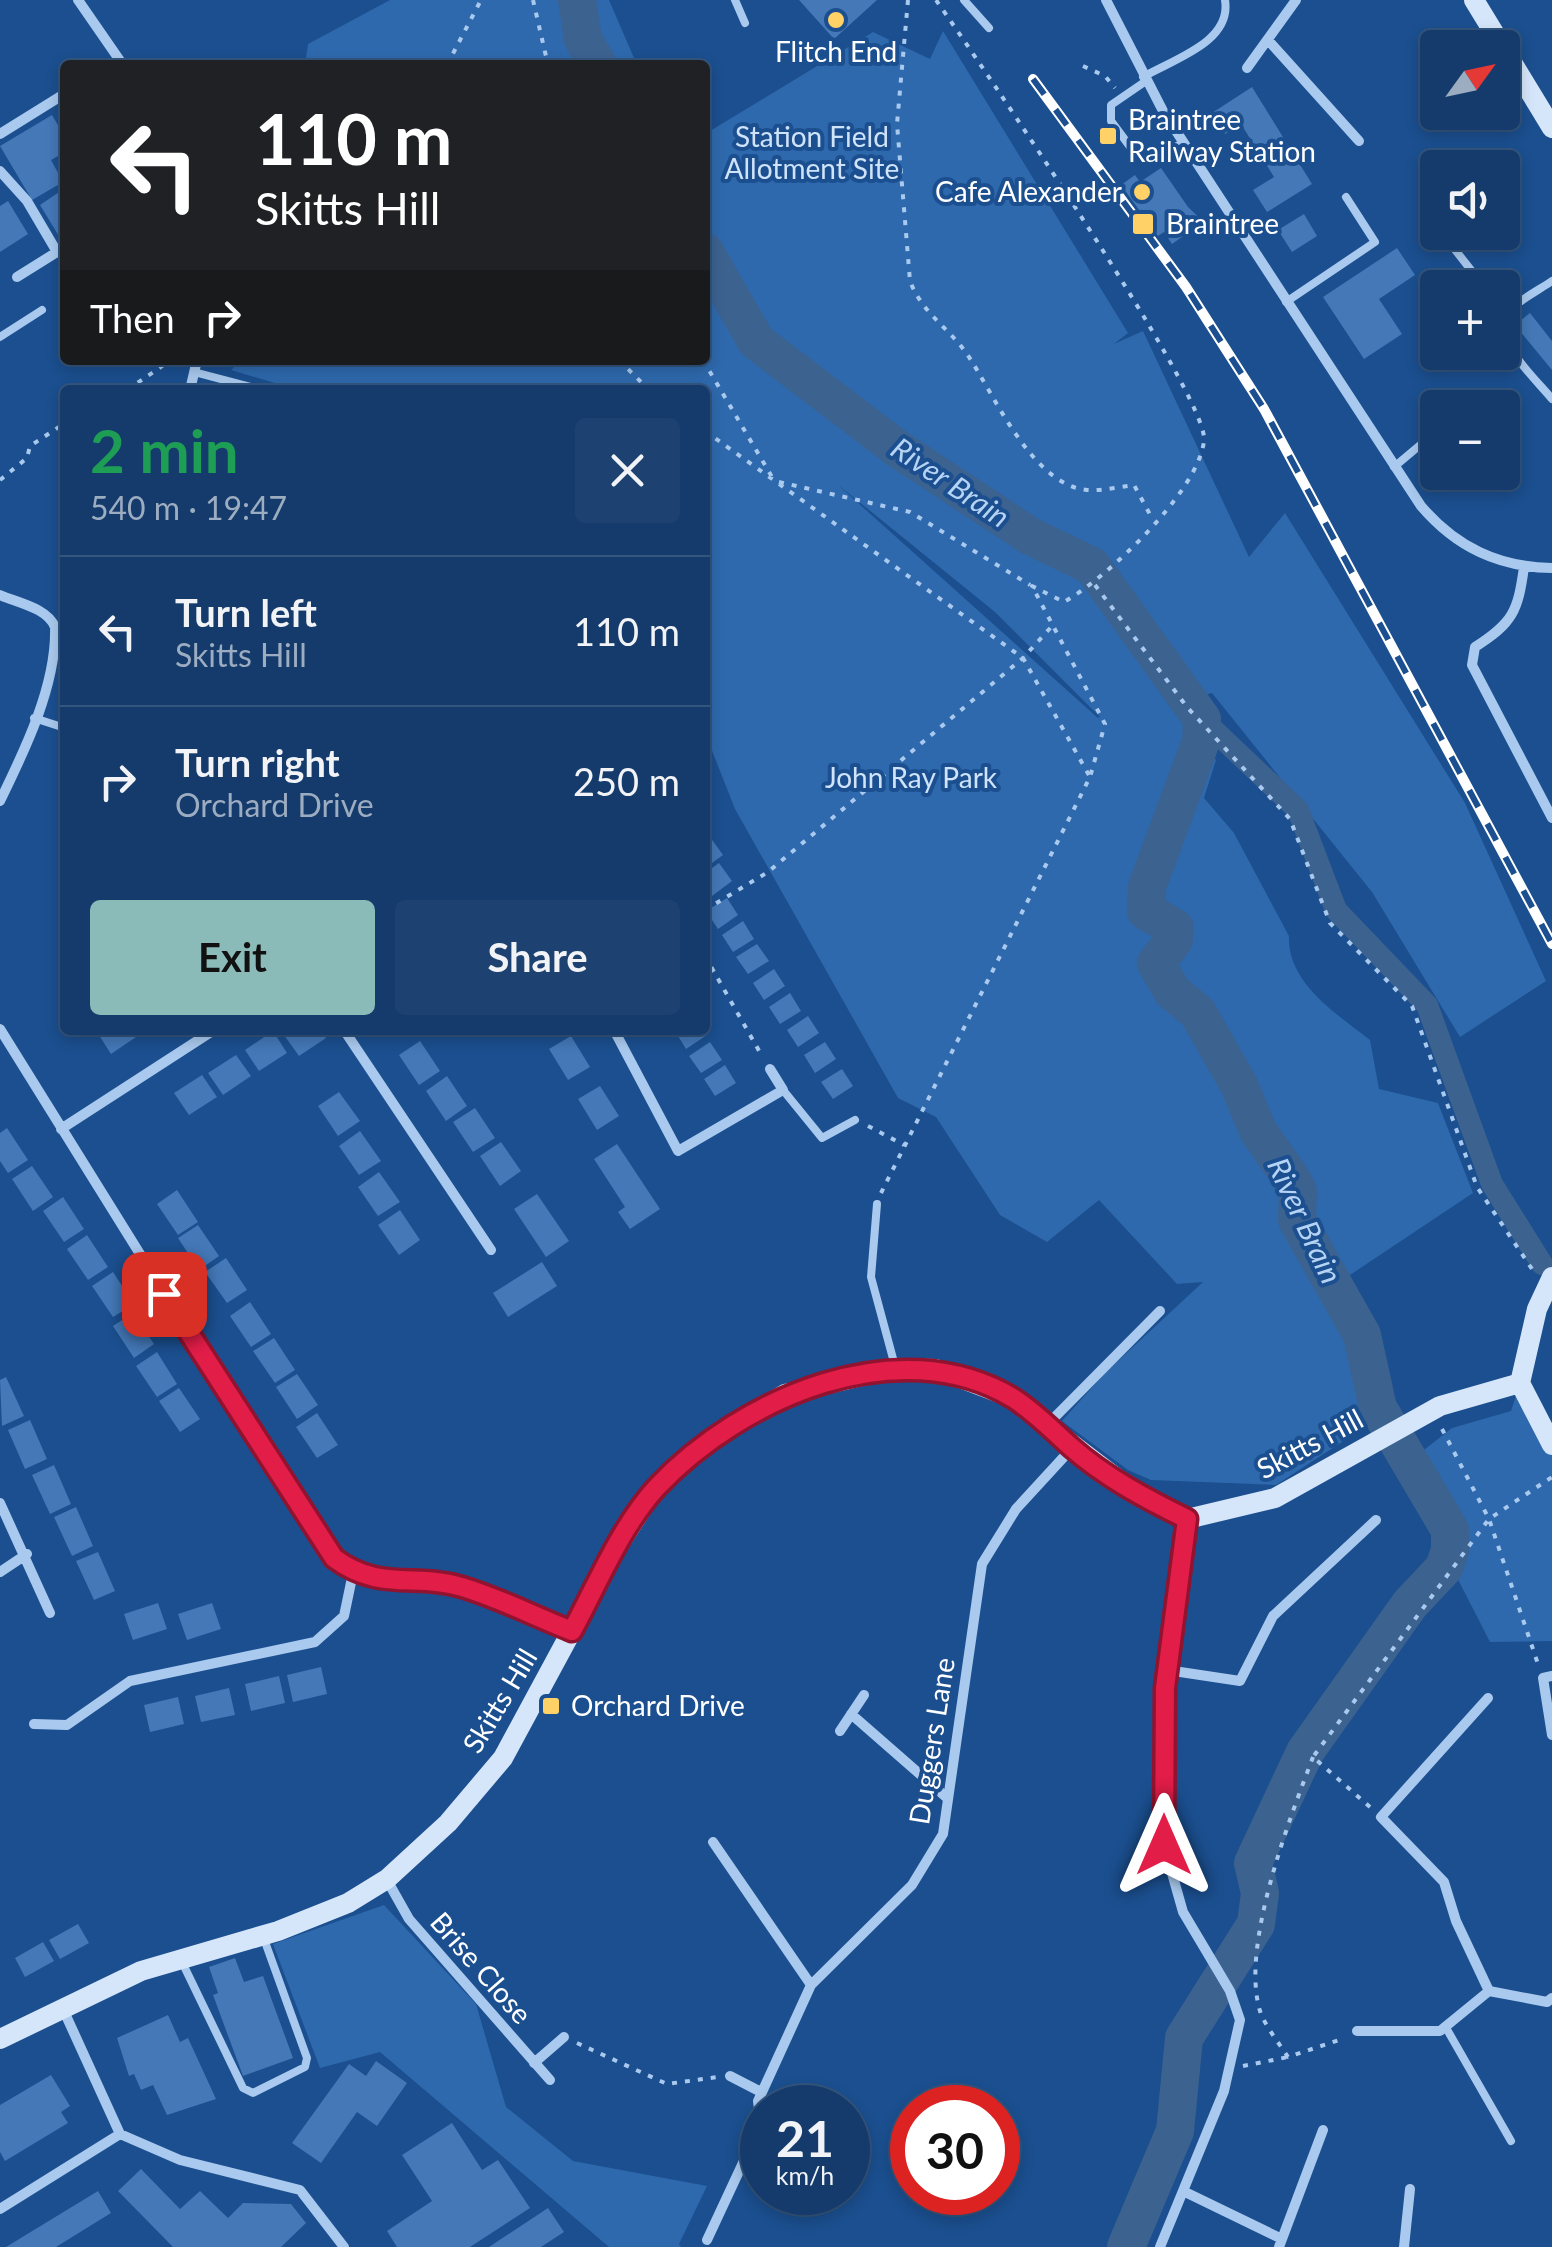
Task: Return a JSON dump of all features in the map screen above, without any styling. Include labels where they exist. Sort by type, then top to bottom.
[{"type":"street","points":[[78,0],[119,60]]},
{"type":"street","points":[[1106,0],[1144,79],[1183,143],[1420,506],[1452,536],[1486,557],[1524,567],[1552,568]]},
{"type":"street","points":[[1246,68],[1296,0]]},
{"type":"street","points":[[1474,0],[1552,128]]},
{"type":"street","points":[[1268,40],[1359,141]]},
{"type":"street","points":[[0,134],[60,97]]},
{"type":"street","points":[[0,172],[27,201],[57,252],[18,278]]},
{"type":"street","points":[[1524,567],[1520,603],[1504,629],[1476,647],[1472,665],[1552,818]]},
{"type":"street","points":[[0,596],[40,611],[60,626],[34,718],[0,800]]},
{"type":"street","points":[[0,1029],[308,1524],[334,1558],[353,1573],[408,1584],[459,1586],[572,1631]]},
{"type":"street","points":[[61,1129],[206,1035]]},
{"type":"street","points":[[347,1035],[491,1250]]},
{"type":"street","points":[[617,1035],[678,1151],[784,1090],[770,1069]]},
{"type":"street","points":[[1549,1283],[1520,1384],[1552,1445]]},
{"type":"street","points":[[1048,1424],[1160,1311]]},
{"type":"street","name":"Skitts Hill","points":[[0,2039],[180,1957],[263,1935],[348,1903],[387,1879],[448,1823],[503,1758],[654,1490],[708,1440],[786,1394],[896,1368],[936,1369],[1010,1397],[1140,1497],[1187,1519],[1275,1498],[1433,1411],[1520,1384]]},
{"type":"street","name":"Duggers Lane","points":[[764,2085],[811,1985],[912,1886],[943,1834],[982,1564],[1016,1509],[1072,1448]]},
{"type":"street","points":[[0,1503],[50,1612]]},
{"type":"street","points":[[1160,2247],[1232,2069],[1240,2020],[1230,1991],[1183,1912],[1164,1845],[1167,1670],[1187,1519]]},
{"type":"street","points":[[1167,1670],[1240,1681],[1273,1616],[1376,1520]]},
{"type":"street","points":[[0,1572],[26,1554]]},
{"type":"street","points":[[34,1724],[67,1725],[130,1681],[314,1642],[344,1616],[353,1573]]},
{"type":"street","points":[[1547,1678],[1552,1735]]},
{"type":"street","points":[[840,1731],[864,1695]]},
{"type":"street","points":[[1488,1698],[1381,1817],[1444,1882],[1488,1992]]},
{"type":"street","points":[[851,1714],[946,1797]]},
{"type":"street","points":[[713,1842],[811,1985]]},
{"type":"street","name":"Brise Close","points":[[387,1879],[409,1919],[550,2080]]},
{"type":"street","points":[[1357,2031],[1440,2031],[1488,1992],[1547,2002],[1552,1998]]},
{"type":"street","points":[[62,2008],[120,2134],[180,2160],[300,2190],[344,2247]]},
{"type":"street","points":[[534,2062],[564,2037]]},
{"type":"street","points":[[730,2076],[747,2085]]},
{"type":"street","points":[[1183,2191],[1280,2243],[1323,2130]]},
{"type":"street","points":[[0,2210],[120,2134]]},
{"type":"street","name":"Duggers Lane","points":[[707,2240],[740,2168]]},
{"type":"street","points":[[1404,2247],[1410,2189]]},
{"type":"lane","points":[[735,0],[745,22]]},
{"type":"lane","points":[[964,0],[989,28]]},
{"type":"lane","points":[[1183,143],[1151,159],[1141,156],[1111,120],[1111,105],[1144,79],[1218,34],[1227,14],[1225,0]]},
{"type":"lane","points":[[1286,302],[1375,242],[1346,197]]},
{"type":"lane","points":[[1455,250],[1471,270]]},
{"type":"lane","points":[[1520,301],[1552,281]]},
{"type":"lane","points":[[0,337],[42,310]]},
{"type":"lane","points":[[1520,357],[1552,399]]},
{"type":"lane","points":[[196,366],[248,385]]},
{"type":"lane","points":[[1394,466],[1420,445]]},
{"type":"lane","points":[[34,718],[60,726]]},
{"type":"lane","points":[[784,1090],[822,1138],[855,1120]]},
{"type":"lane","points":[[878,1204],[871,1278],[896,1368]]},
{"type":"lane","points":[[180,1957],[243,2088],[253,2093],[305,2067],[308,2058],[263,1935]]},
{"type":"lane","points":[[1445,2026],[1511,2141]]},
{"type":"path","points":[[450,60],[481,0]]},
{"type":"path","points":[[533,0],[547,60]]},
{"type":"path","points":[[908,0],[897,124],[910,281],[918,304],[964,350],[1022,444],[1048,472],[1085,490],[1134,485],[1154,521]]},
{"type":"path","points":[[706,365],[774,480],[910,512],[1064,602],[1095,585],[1154,521],[1179,500],[1200,462],[1205,436],[1196,405],[1147,322],[936,0]]},
{"type":"path","points":[[1083,66],[1105,76],[1115,88]]},
{"type":"path","points":[[134,385],[164,365]]},
{"type":"path","points":[[625,365],[644,385]]},
{"type":"path","points":[[0,480],[27,458],[30,446],[60,426]]},
{"type":"path","points":[[710,435],[1024,658],[1090,777]]},
{"type":"path","points":[[1095,585],[1187,707],[1290,819],[1330,923],[1412,1006],[1477,1187],[1549,1283]]},
{"type":"path","points":[[878,1204],[1090,777],[1106,724],[1032,586]]},
{"type":"path","points":[[710,907],[768,872],[1024,658],[1052,625]]},
{"type":"path","points":[[710,965],[770,1069]]},
{"type":"path","points":[[855,1120],[905,1146]]},
{"type":"path","points":[[1433,1411],[1489,1519],[1547,1678]]},
{"type":"path","points":[[1288,2058],[1260,2011],[1257,1974],[1272,1866],[1313,1756],[1489,1519],[1552,1476]]},
{"type":"path","points":[[1313,1756],[1381,1817]]},
{"type":"path","points":[[1232,2069],[1325,2048],[1357,2031]]},
{"type":"path","points":[[564,2037],[667,2084],[730,2076]]},
{"type":"green space","points":[[390,0],[609,0],[635,60],[306,60],[308,44]]},
{"type":"green space","points":[[943,31],[1128,333],[1114,344],[1143,331],[1249,557],[1285,513],[1465,803],[1546,981],[1460,1037],[1372,892],[1212,693],[1168,704],[1216,760],[1204,798],[1234,833],[1289,936],[1296,968],[1305,983],[1370,1040],[1379,1089],[1438,1103],[1473,1193],[1326,1291],[1337,1309],[1371,1423],[1276,1485],[1151,1480],[1128,1470],[1062,1421],[1105,1373],[1203,1282],[1177,1284],[1099,1200],[1047,1242],[1000,1215],[936,1117],[898,1098],[735,809],[710,746],[710,385],[281,385],[231,370],[236,365],[710,365],[710,131],[873,32],[930,59]],"holes":[[[837,484],[995,612],[1098,718]]]},
{"type":"green space","points":[[1520,1383],[1552,1453],[1552,1641],[1490,1642],[1448,1560],[1459,1518],[1420,1453],[1452,1428],[1511,1411]]},
{"type":"green space","points":[[384,1905],[476,2004],[506,2107],[573,2161],[707,2186],[679,2244],[681,2247],[609,2247],[380,2052],[320,2068],[273,1944]]},
{"type":"building","name":"Flitch End","points":[[799,0],[877,0],[834,39]]},
{"type":"building","points":[[1252,87],[1312,184],[1267,212],[1253,190],[1274,177],[1241,124],[1225,134],[1212,113]]},
{"type":"building","points":[[52,115],[60,129],[60,155],[51,160],[60,184],[32,200],[0,146]]},
{"type":"building","points":[[1161,168],[1188,207],[1213,231],[1204,237],[1196,227],[1172,244],[1164,232],[1158,236],[1121,185],[1135,175],[1140,182]]},
{"type":"building","points":[[60,191],[60,238],[40,205]]},
{"type":"building","points":[[8,201],[28,234],[0,252],[0,206]]},
{"type":"building","points":[[1304,214],[1317,236],[1292,252],[1278,230]]},
{"type":"building","points":[[1397,248],[1415,275],[1379,299],[1402,334],[1364,359],[1323,297]]},
{"type":"building","points":[[1530,313],[1552,341],[1552,370],[1520,331],[1520,321]]},
{"type":"building","points":[[710,837],[723,855],[710,864]]},
{"type":"building","points":[[719,863],[732,881],[712,896],[710,893],[710,869]]},
{"type":"building","points":[[727,898],[738,915],[718,929],[710,917],[710,909]]},
{"type":"building","points":[[743,921],[754,939],[733,952],[722,935]]},
{"type":"building","points":[[757,944],[769,961],[748,974],[736,957]]},
{"type":"building","points":[[774,969],[785,986],[764,1000],[753,983]]},
{"type":"building","points":[[790,993],[801,1011],[780,1024],[769,1007]]},
{"type":"building","points":[[808,1016],[819,1033],[798,1047],[787,1030]]},
{"type":"building","points":[[99,1035],[139,1035],[111,1054]]},
{"type":"building","points":[[267,1035],[276,1035],[287,1053],[259,1071],[245,1050]]},
{"type":"building","points":[[284,1035],[324,1035],[326,1038],[299,1056]]},
{"type":"building","points":[[677,1035],[707,1035],[686,1049]]},
{"type":"building","points":[[571,1036],[590,1067],[568,1080],[549,1049]]},
{"type":"building","points":[[420,1041],[440,1071],[419,1085],[399,1055]]},
{"type":"building","points":[[710,1042],[722,1060],[701,1073],[689,1056]]},
{"type":"building","points":[[825,1042],[836,1059],[815,1073],[804,1055]]},
{"type":"building","points":[[236,1055],[251,1076],[223,1095],[208,1073]]},
{"type":"building","points":[[725,1065],[736,1083],[715,1096],[704,1079]]},
{"type":"building","points":[[842,1069],[853,1086],[833,1099],[821,1082]]},
{"type":"building","points":[[202,1075],[217,1097],[189,1115],[174,1093]]},
{"type":"building","points":[[447,1076],[467,1106],[446,1121],[426,1091]]},
{"type":"building","points":[[600,1086],[619,1116],[597,1130],[578,1099]]},
{"type":"building","points":[[339,1092],[360,1121],[338,1136],[318,1106]]},
{"type":"building","points":[[475,1108],[495,1138],[473,1152],[453,1122]]},
{"type":"building","points":[[7,1128],[28,1160],[8,1173],[0,1161],[0,1133]]},
{"type":"building","points":[[360,1131],[381,1161],[359,1175],[339,1146]]},
{"type":"building","points":[[501,1142],[521,1171],[500,1186],[480,1156]]},
{"type":"building","points":[[617,1144],[660,1209],[630,1229],[618,1212],[625,1207],[594,1159]]},
{"type":"building","points":[[32,1166],[53,1197],[33,1211],[12,1179]]},
{"type":"building","points":[[379,1172],[400,1202],[378,1216],[358,1187]]},
{"type":"building","points":[[177,1190],[198,1222],[178,1235],[157,1204]]},
{"type":"building","points":[[537,1194],[569,1241],[546,1257],[514,1209]]},
{"type":"building","points":[[63,1197],[84,1229],[64,1242],[43,1211]]},
{"type":"building","points":[[400,1210],[420,1240],[399,1255],[378,1225]]},
{"type":"building","points":[[198,1225],[219,1256],[199,1270],[178,1238]]},
{"type":"building","points":[[87,1235],[108,1267],[88,1280],[67,1249]]},
{"type":"building","points":[[226,1258],[247,1290],[227,1303],[205,1272]]},
{"type":"building","points":[[542,1262],[557,1286],[508,1317],[493,1293]]},
{"type":"building","points":[[113,1272],[134,1304],[113,1317],[92,1286]]},
{"type":"building","points":[[250,1302],[271,1334],[251,1347],[230,1316]]},
{"type":"building","points":[[133,1313],[154,1344],[134,1358],[113,1326]]},
{"type":"building","points":[[274,1338],[295,1370],[275,1383],[253,1351]]},
{"type":"building","points":[[157,1352],[177,1384],[157,1397],[136,1366]]},
{"type":"building","points":[[297,1374],[318,1405],[297,1419],[276,1387]]},
{"type":"building","points":[[6,1377],[24,1416],[2,1426],[0,1380]]},
{"type":"building","points":[[179,1388],[200,1419],[180,1432],[159,1401]]},
{"type":"building","points":[[317,1413],[338,1445],[317,1458],[296,1427]]},
{"type":"building","points":[[30,1420],[47,1459],[25,1469],[8,1430]]},
{"type":"building","points":[[54,1465],[71,1504],[50,1514],[32,1475]]},
{"type":"building","points":[[76,1507],[93,1546],[72,1556],[54,1517]]},
{"type":"building","points":[[98,1552],[115,1591],[94,1600],[76,1561]]},
{"type":"building","points":[[158,1603],[167,1629],[133,1640],[124,1614]]},
{"type":"building","points":[[212,1603],[221,1629],[187,1640],[178,1614]]},
{"type":"building","points":[[321,1667],[327,1694],[293,1702],[287,1675]]},
{"type":"building","points":[[279,1676],[285,1703],[251,1711],[245,1684]]},
{"type":"building","points":[[229,1688],[235,1715],[201,1722],[195,1696]]},
{"type":"building","points":[[178,1697],[184,1724],[150,1732],[144,1705]]},
{"type":"building","points":[[78,1924],[89,1943],[60,1959],[49,1940]]},
{"type":"building","points":[[43,1942],[54,1961],[25,1977],[15,1958]]},
{"type":"building","points":[[235,1958],[244,1982],[263,1976],[293,2058],[243,2076],[213,1995],[218,1993],[209,1967]]},
{"type":"building","points":[[168,2015],[180,2042],[188,2038],[216,2099],[167,2115],[153,2085],[141,2090],[134,2074],[129,2076],[117,2038]]},
{"type":"building","points":[[376,2061],[407,2083],[377,2126],[357,2112],[321,2163],[292,2143],[349,2064],[366,2076]]},
{"type":"building","points":[[51,2075],[70,2106],[61,2112],[68,2123],[5,2161],[0,2152],[0,2105]]},
{"type":"building","points":[[452,2123],[482,2170],[498,2160],[530,2208],[470,2247],[397,2247],[387,2231],[432,2201],[402,2155]]},
{"type":"building","points":[[141,2169],[180,2209],[200,2191],[228,2218],[243,2203],[291,2204],[306,2223],[281,2247],[173,2247],[118,2191]]},
{"type":"building","points":[[98,2191],[111,2213],[56,2247],[6,2247]]},
{"type":"building","points":[[548,2208],[564,2232],[541,2247],[489,2247]]},
{"type":"waterway","name":"River Brain","points":[[577,0],[583,39],[595,60]]},
{"type":"waterway","name":"River Brain","points":[[710,261],[756,341],[898,449],[1030,536],[1092,566],[1202,719],[1201,741],[1147,887],[1146,911],[1175,928],[1174,940],[1156,963],[1172,991],[1198,1013],[1239,1085],[1258,1131],[1298,1191],[1297,1220],[1362,1335],[1378,1408],[1450,1530],[1450,1550],[1444,1568],[1410,1604],[1305,1752],[1253,1863],[1260,1893],[1256,1924],[1184,2038],[1175,2131],[1126,2247]]},
{"type":"waterway","points":[[1202,719],[1298,810],[1336,910],[1427,1005],[1492,1184],[1542,1264]]},
{"type":"railway","points":[[1033,79],[1186,287],[1264,409],[1552,944]]},
{"type":"place","name":"Flitch End","points":[[836,20]]},
{"type":"place","name":"Braintree Railway Station","points":[[1108,136]]},
{"type":"place","name":"Cafe Alexander","points":[[1142,192]]},
{"type":"place","name":"Braintree","points":[[1143,224]]},
{"type":"place","name":"Orchard Drive","points":[[551,1706]]},
{"type":"route","points":[[164,1294],[308,1524],[334,1558],[353,1573],[408,1584],[459,1586],[572,1631],[616,1549],[654,1490],[708,1440],[786,1394],[896,1368],[916,1368],[936,1369],[1010,1397],[1140,1497],[1187,1519],[1165,1688],[1164,1845]]},
{"type":"park label","name":"Station Field Allotment Site","points":[[812,153]]},
{"type":"park label","name":"John Ray Park","points":[[911,778]]}]
